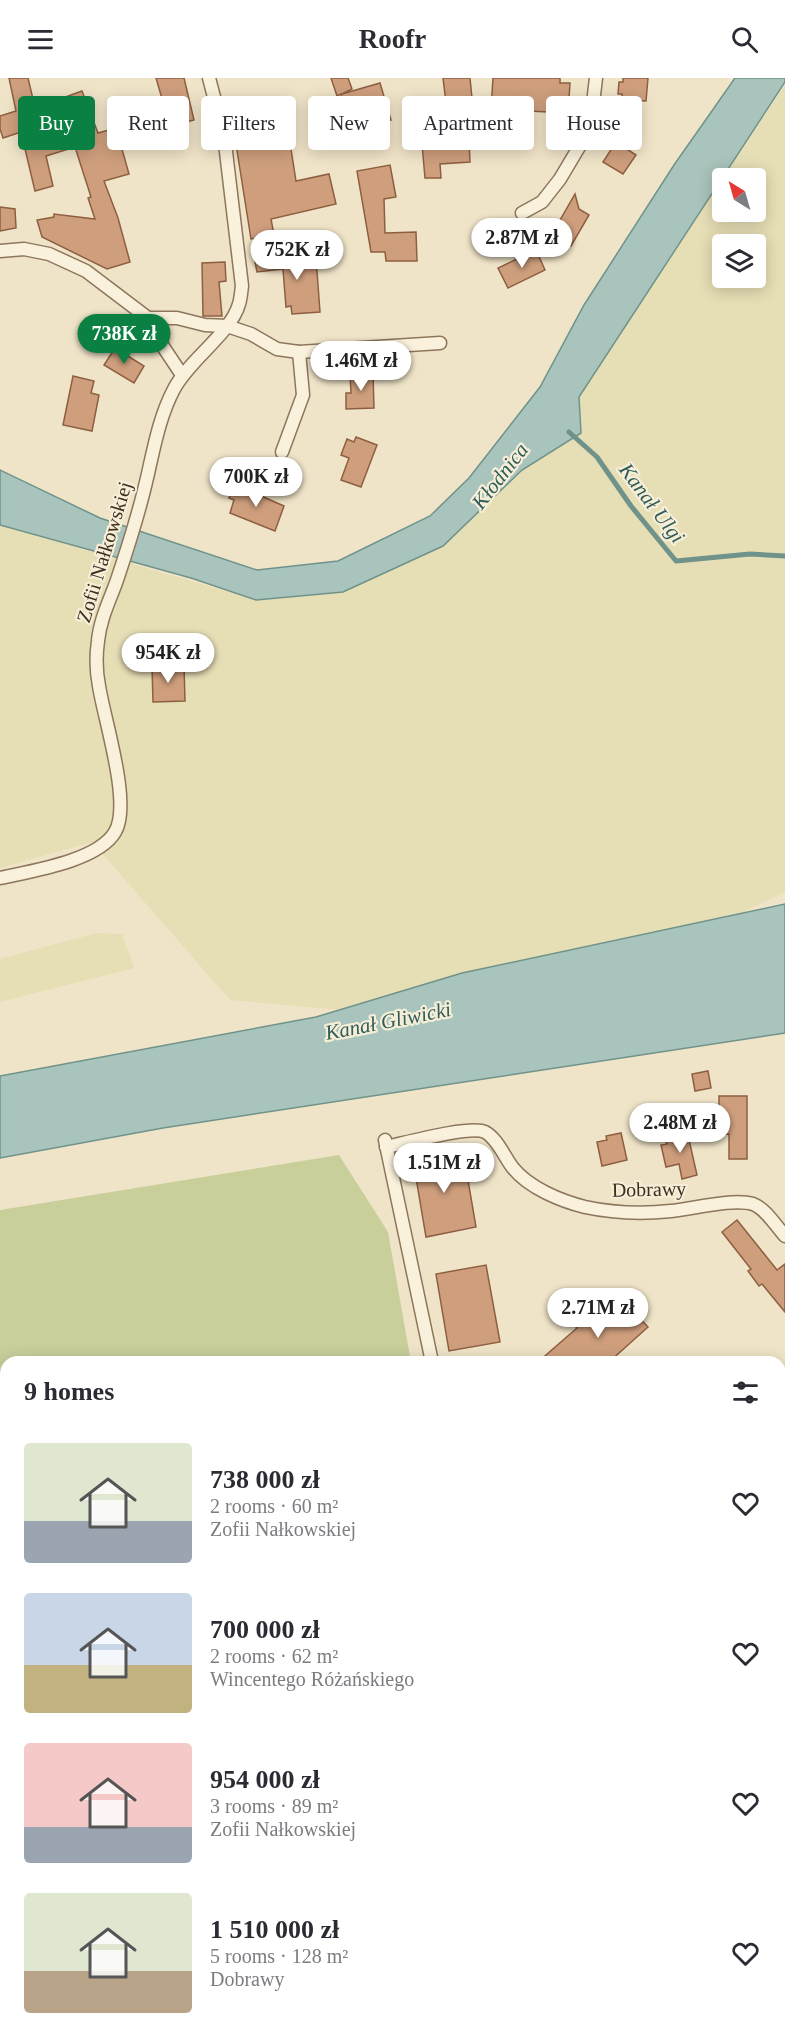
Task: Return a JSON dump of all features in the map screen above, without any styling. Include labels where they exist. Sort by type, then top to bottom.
[{"type":"street","name":"Zofii Nałkowskiej","points":[[0,878],[90,854],[106,843],[119,823],[121,808],[119,787],[96,664],[98,639],[142,497],[165,410],[182,375],[227,326],[239,305],[242,286],[224,135],[209,78]]},
{"type":"street","points":[[522,213],[542,202],[560,179],[582,142],[591,120],[596,78]]},
{"type":"street","points":[[0,251],[24,249],[49,254],[86,271],[148,318],[160,342],[182,375]]},
{"type":"street","points":[[148,318],[177,318],[205,325],[227,326],[251,334],[277,349],[299,352],[440,343]]},
{"type":"street","points":[[282,452],[303,395],[299,352]]},
{"type":"street","name":"Dobrawy","points":[[431,1356],[386,1143],[470,1130],[485,1132],[515,1170],[530,1183],[553,1195],[583,1206],[625,1213],[670,1211],[737,1203],[754,1204],[785,1236]]},
{"type":"shaded area","points":[[785,85],[785,892],[737,915],[340,1010],[230,1000],[92,842],[0,868],[0,525],[256,600],[443,546],[522,470],[581,433],[579,397],[712,196],[712,222],[766,222],[766,168],[730,168]]},
{"type":"shaded area","points":[[96,933],[122,934],[134,968],[0,1002],[0,959]]},
{"type":"green space","points":[[339,1155],[388,1232],[410,1356],[0,1356],[0,1210]]},
{"type":"water","name":"Kłodnica","points":[[735,78],[785,78],[785,82],[729,168],[712,168],[712,194],[579,397],[581,433],[522,470],[443,546],[343,592],[256,600],[191,578],[0,525],[0,470],[100,518],[257,570],[338,561],[430,516],[469,478],[540,387],[584,305],[674,165]]},
{"type":"water","name":"Kanał Gliwicki","points":[[785,904],[785,1033],[163,1128],[0,1158],[0,1076],[316,1017],[462,973]]},
{"type":"building","points":[[9,78],[28,78],[32,96],[18,96],[18,133],[3,138],[0,116],[16,111]]},
{"type":"building","points":[[156,78],[184,78],[188,96],[161,96]]},
{"type":"building","points":[[331,78],[348,78],[352,89],[342,94],[380,83],[384,96],[342,96],[341,94],[337,96]]},
{"type":"building","points":[[443,78],[470,78],[472,96],[445,96]]},
{"type":"building","points":[[493,78],[560,78],[560,83],[570,83],[569,96],[546,96],[546,112],[534,111],[534,96],[492,96]]},
{"type":"building","points":[[623,78],[648,78],[646,101],[642,101],[642,96],[618,94],[619,82],[623,82]]},
{"type":"building","points":[[82,91],[84,96],[68,96]]},
{"type":"building","points":[[189,99],[194,120],[189,121]]},
{"type":"building","points":[[95,125],[98,133],[107,130],[107,150],[122,150],[129,174],[104,181],[118,218],[130,262],[107,269],[42,237],[37,220],[54,217],[54,214],[95,219],[88,198],[91,197],[76,150],[95,150]]},
{"type":"building","points":[[25,150],[65,150],[46,156],[53,186],[35,191]]},
{"type":"building","points":[[237,150],[291,150],[296,181],[329,174],[336,204],[271,219],[274,235],[251,239]]},
{"type":"building","points":[[423,150],[469,150],[470,162],[440,164],[441,178],[425,178]]},
{"type":"building","points":[[611,150],[628,150],[636,155],[623,174],[603,162]]},
{"type":"building","points":[[390,165],[396,197],[384,199],[385,233],[416,232],[417,261],[386,261],[385,252],[371,252],[357,171]]},
{"type":"building","points":[[575,194],[579,209],[589,215],[571,246],[552,234]]},
{"type":"building","points":[[0,207],[15,209],[16,228],[0,231]]},
{"type":"building","points":[[536,250],[545,270],[508,288],[498,268]]},
{"type":"building","points":[[313,251],[320,312],[292,314],[291,306],[286,307],[283,269],[257,272],[255,262]]},
{"type":"building","points":[[225,262],[226,281],[219,282],[222,316],[203,316],[202,263]]},
{"type":"building","points":[[115,348],[144,366],[134,383],[104,365]]},
{"type":"building","points":[[373,373],[374,408],[346,409],[346,393],[351,393],[350,374]]},
{"type":"building","points":[[73,376],[94,381],[91,393],[99,395],[92,431],[63,425]]},
{"type":"building","points":[[356,437],[377,445],[361,487],[341,480],[349,458],[341,455],[347,439],[354,442]]},
{"type":"building","points":[[233,487],[242,490],[243,488],[284,506],[275,531],[230,513],[234,500],[229,498]]},
{"type":"building","points":[[184,666],[185,701],[153,702],[152,667]]},
{"type":"building","points":[[708,1071],[711,1088],[695,1091],[692,1074]]},
{"type":"building","points":[[719,1096],[747,1096],[747,1159],[729,1159],[729,1134],[719,1135]]},
{"type":"building","points":[[687,1131],[697,1175],[682,1179],[679,1164],[666,1167],[661,1145],[667,1144],[665,1136]]},
{"type":"building","points":[[621,1133],[627,1160],[602,1166],[597,1142],[607,1140],[606,1136]]},
{"type":"building","points":[[463,1151],[476,1227],[426,1237],[413,1160]]},
{"type":"building","points":[[737,1220],[777,1270],[785,1264],[785,1312],[762,1284],[759,1286],[748,1271],[751,1269],[722,1232]]},
{"type":"building","points":[[486,1265],[500,1342],[449,1351],[436,1274]]},
{"type":"building","points":[[625,1303],[648,1327],[616,1356],[545,1356],[577,1328],[572,1323],[583,1314],[596,1329]]},
{"type":"waterway","name":"Kanał Ulgi","points":[[569,432],[597,457],[631,506],[676,561],[750,554],[785,556]]}]
